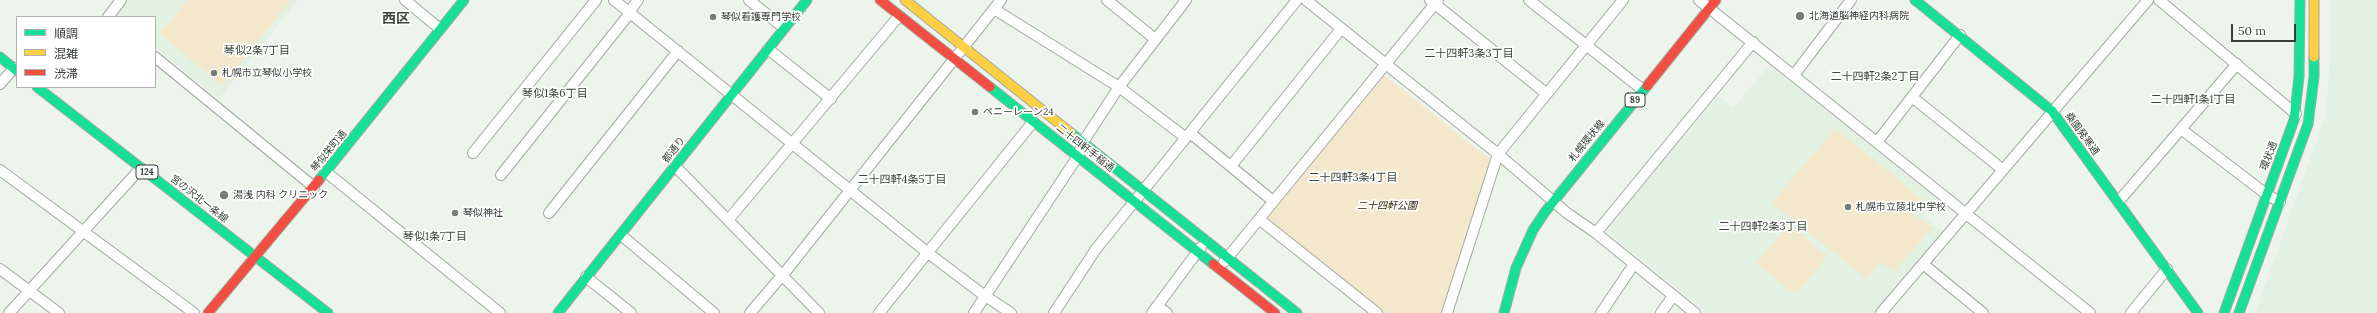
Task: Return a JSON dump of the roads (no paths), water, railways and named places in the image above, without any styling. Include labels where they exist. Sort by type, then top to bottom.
[{"type":"street","points":[[109,16],[121,0]]},
{"type":"street","points":[[405,0],[440,29]]},
{"type":"street","name":"琴似栄町通","points":[[208,313],[257,258],[464,0]]},
{"type":"street","points":[[474,153],[596,0]]},
{"type":"street","points":[[614,0],[928,253],[985,296],[1012,313]]},
{"type":"street","points":[[501,175],[638,0]]},
{"type":"street","points":[[749,0],[784,28]]},
{"type":"street","name":"都通り","points":[[558,313],[807,0]]},
{"type":"street","name":"二十四軒手稲通","points":[[880,0],[1275,313]]},
{"type":"street","name":"二十四軒手稲通","points":[[904,0],[1297,313]]},
{"type":"street","points":[[750,313],[783,275],[953,58],[1001,0]]},
{"type":"street","points":[[1107,0],[1155,39]]},
{"type":"street","points":[[974,313],[1078,156],[1083,142],[1119,87],[1186,0]]},
{"type":"street","points":[[1054,313],[1096,249],[1135,203],[1297,0]]},
{"type":"street","points":[[1306,0],[1498,154],[1553,201],[1596,233],[1695,313]]},
{"type":"street","points":[[1529,0],[1643,90]]},
{"type":"street","points":[[1447,313],[1498,154],[1623,0]]},
{"type":"street","points":[[1700,0],[1713,4],[1753,42],[2090,313]]},
{"type":"street","points":[[1794,75],[1851,0]]},
{"type":"street","name":"桑園発寒通","points":[[1915,0],[2052,111],[2198,313]]},
{"type":"street","points":[[1881,313],[2002,169],[2148,0]]},
{"type":"street","points":[[2159,0],[2296,114]]},
{"type":"street","name":"環状通","points":[[2224,313],[2296,114],[2299,77],[2300,0]]},
{"type":"street","points":[[2239,313],[2310,115],[2314,77],[2314,0]]},
{"type":"street","points":[[1218,269],[1385,64],[1434,1],[1547,94]]},
{"type":"street","name":"札幌環状線","points":[[1504,313],[1516,268],[1533,230],[1553,201],[1713,4]]},
{"type":"street","points":[[994,9],[1119,87],[1231,166],[1273,201]]},
{"type":"street","points":[[729,219],[899,16]]},
{"type":"street","points":[[1231,166],[1341,29]]},
{"type":"street","points":[[1877,142],[1960,35]]},
{"type":"street","points":[[1596,233],[1753,42]]},
{"type":"street","points":[[768,49],[831,99]]},
{"type":"street","points":[[549,214],[678,51]]},
{"type":"street","points":[[0,57],[15,70],[0,84]]},
{"type":"street","points":[[156,57],[314,187]]},
{"type":"street","points":[[2118,202],[2237,64]]},
{"type":"street","name":"宮の沢北一条線","points":[[48,90],[141,168],[328,313]]},
{"type":"street","points":[[1912,97],[2002,169]]},
{"type":"street","points":[[880,313],[1033,122]]},
{"type":"street","points":[[2181,129],[2266,194],[2280,202]]},
{"type":"street","points":[[675,166],[729,219],[819,313]]},
{"type":"street","points":[[10,313],[141,168]]},
{"type":"street","points":[[0,170],[194,313]]},
{"type":"street","points":[[326,172],[500,313]]},
{"type":"street","points":[[1259,219],[1377,313]]},
{"type":"street","points":[[621,235],[714,313]]},
{"type":"street","points":[[1167,313],[1155,309],[1206,241]]},
{"type":"street","points":[[1601,313],[1634,264]]},
{"type":"street","points":[[1923,264],[1983,313]]},
{"type":"street","points":[[0,269],[58,313]]},
{"type":"street","points":[[2130,313],[2167,269]]},
{"type":"street","points":[[586,277],[631,313]]},
{"type":"street","points":[[1661,313],[1673,296]]},
{"type":"place","name":"北海道脳神経内科病院","points":[[1800,16]]},
{"type":"place","name":"琴似看護専門学校","points":[[713,17]]},
{"type":"place","name":"札幌市立琴似小学校","points":[[214,73]]},
{"type":"place","name":"ペニーレーン24","points":[[975,112]]},
{"type":"place","name":"湯浅 内科 クリニック","points":[[224,195]]},
{"type":"place","name":"札幌市立陵北中学校","points":[[1848,207]]},
{"type":"place","name":"琴似神社","points":[[455,213]]},
{"type":"district","name":"西区","points":[[396,19]]},
{"type":"district","name":"琴似2条7丁目","points":[[257,51]]},
{"type":"district","name":"二十四軒3条3丁目","points":[[1469,54]]},
{"type":"district","name":"二十四軒2条2丁目","points":[[1875,77]]},
{"type":"district","name":"琴似1条6丁目","points":[[555,94]]},
{"type":"district","name":"二十四軒1条1丁目","points":[[2193,100]]},
{"type":"district","name":"二十四軒3条4丁目","points":[[1353,178]]},
{"type":"district","name":"二十四軒4条5丁目","points":[[902,180]]},
{"type":"district","name":"二十四軒2条3丁目","points":[[1763,227]]},
{"type":"district","name":"琴似1条7丁目","points":[[435,237]]},
{"type":"park label","name":"二十四軒公園","points":[[1387,206]]}]
